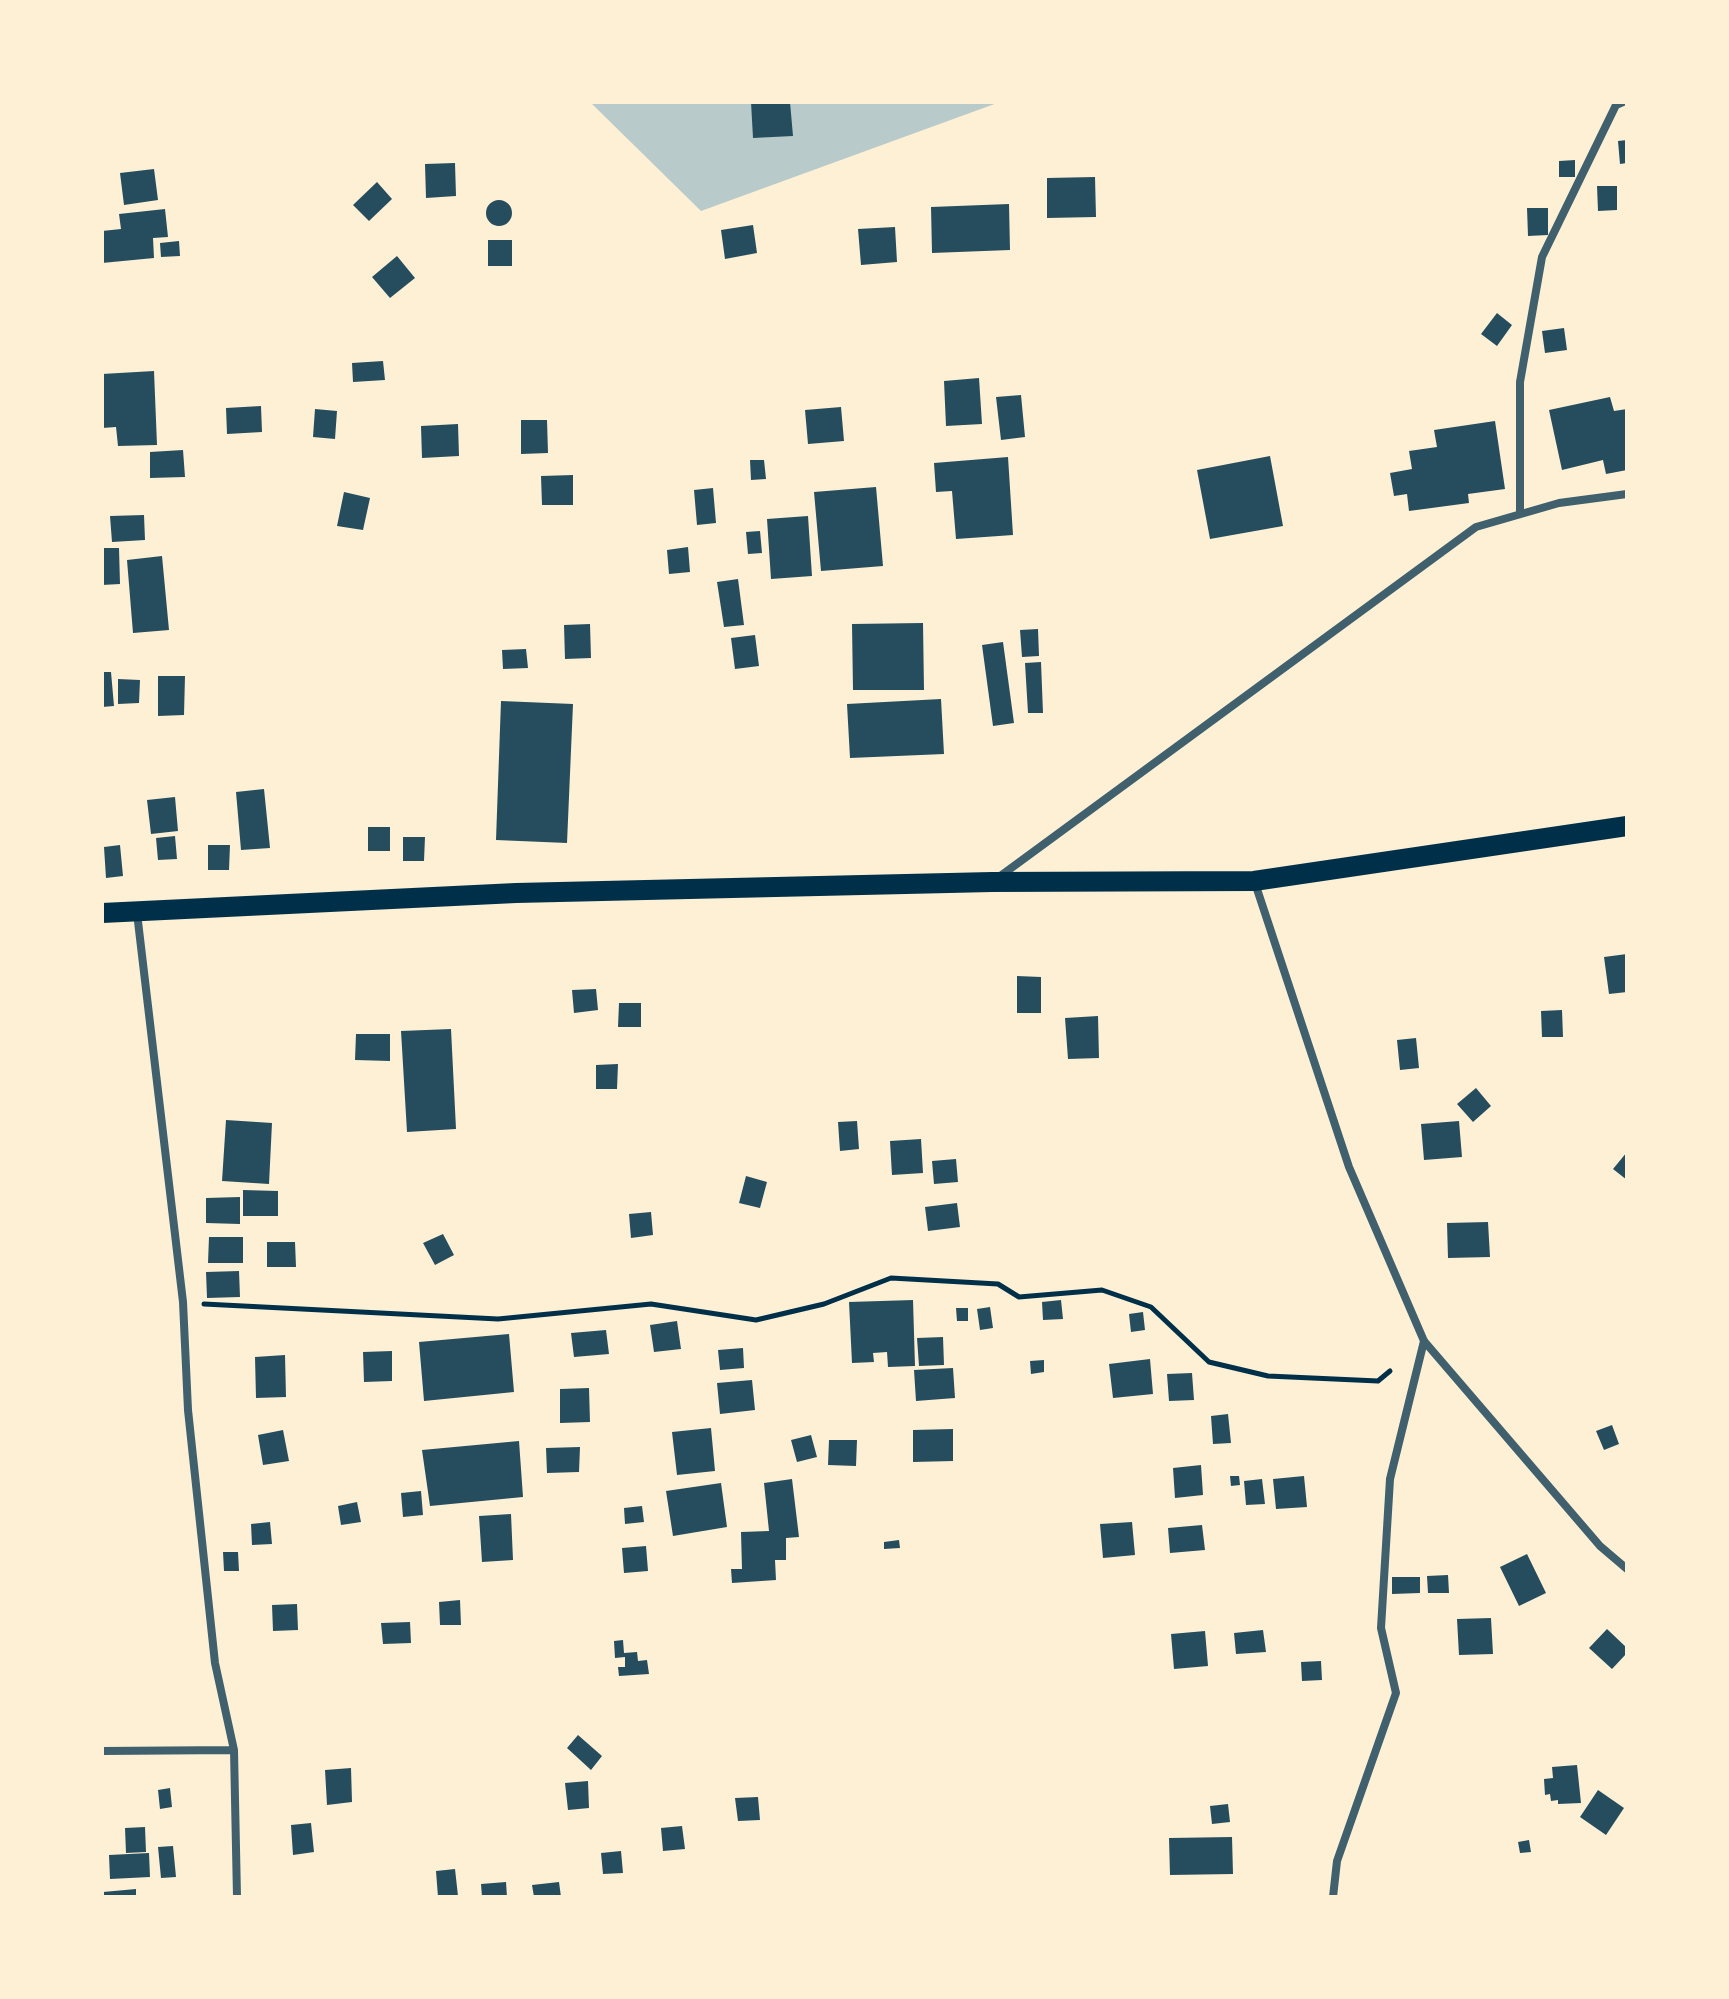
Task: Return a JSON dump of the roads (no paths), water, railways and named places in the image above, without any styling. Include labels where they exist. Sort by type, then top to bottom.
[{"type":"main road","points":[[102,913],[516,893],[992,882],[1254,881],[1627,826]]},
{"type":"street","points":[[1520,514],[1520,382],[1542,257],[1616,105],[1623,102]]},
{"type":"street","points":[[992,882],[1476,527],[1559,503],[1627,494]]},
{"type":"street","points":[[1254,881],[1349,1167],[1424,1341],[1590,1535],[1627,1569]]},
{"type":"street","points":[[137,912],[183,1302],[188,1410],[215,1663],[234,1750],[237,1897]]},
{"type":"street","points":[[1333,1897],[1337,1861],[1396,1693],[1381,1628],[1390,1479],[1424,1341]]},
{"type":"street","points":[[102,1751],[234,1750]]}]
